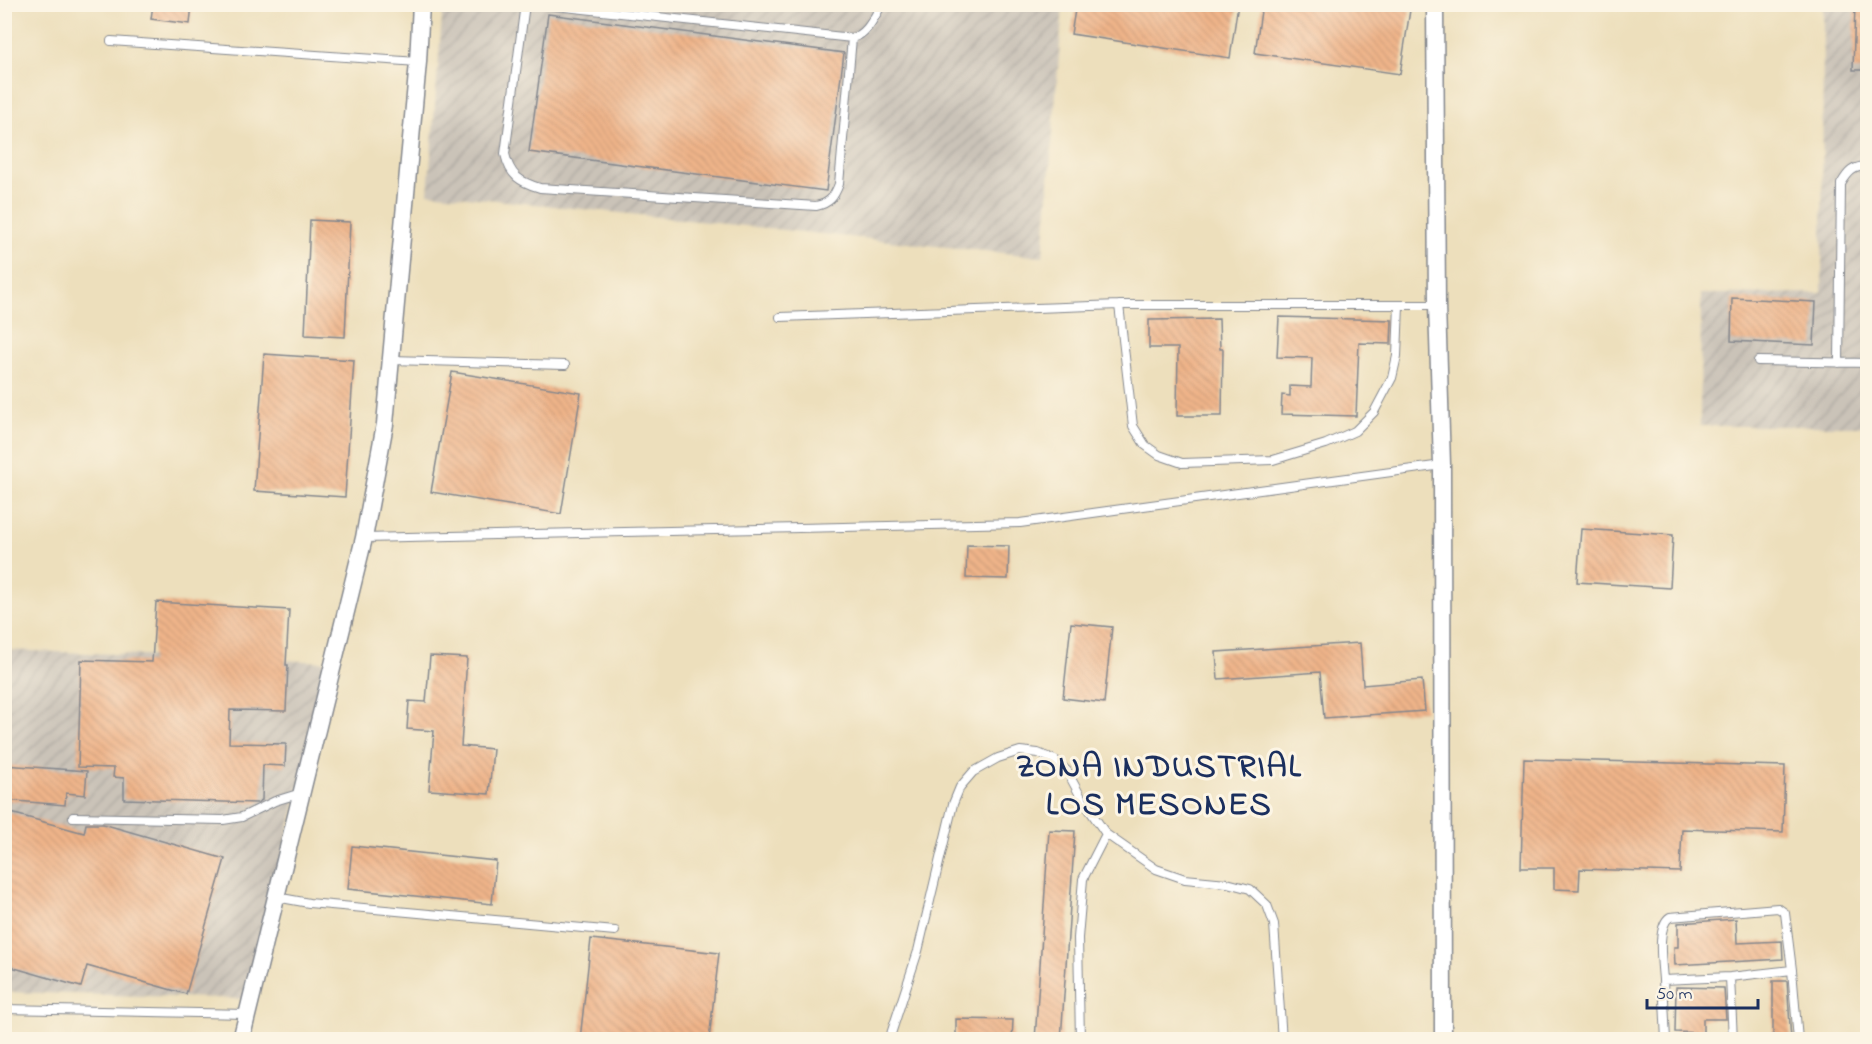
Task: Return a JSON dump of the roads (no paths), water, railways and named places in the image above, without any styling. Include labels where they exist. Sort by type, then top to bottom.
[{"type":"street","points":[[241,1040],[364,538],[386,424],[418,62],[421,4]]},
{"type":"street","points":[[1435,4],[1437,305],[1442,465],[1443,1040]]},
{"type":"lane","points":[[525,4],[505,154],[507,164],[514,176],[525,184],[540,188],[824,205],[830,201],[839,184],[852,38]]},
{"type":"lane","points":[[537,4],[852,38],[866,31],[882,4]]},
{"type":"lane","points":[[111,42],[418,62]]},
{"type":"lane","points":[[1839,363],[1841,184],[1848,172],[1859,166],[1868,166]]},
{"type":"lane","points":[[780,317],[1119,305],[1437,305]]},
{"type":"lane","points":[[1119,305],[1133,426],[1145,445],[1159,455],[1182,463],[1273,460],[1326,444],[1355,431],[1374,412],[1392,378],[1397,356],[1400,305]]},
{"type":"lane","points":[[391,360],[565,365]]},
{"type":"lane","points":[[1758,361],[1868,363]]},
{"type":"lane","points":[[364,538],[1020,523],[1442,465]]},
{"type":"lane","points":[[889,1040],[918,951],[953,804],[960,787],[973,772],[998,758],[1020,751],[1038,753],[1055,760],[1067,771],[1082,800],[1106,834],[1156,869],[1185,879],[1227,883],[1250,889],[1267,905],[1274,924],[1282,1040]]},
{"type":"lane","points":[[73,817],[223,820],[242,817],[275,801],[301,794]]},
{"type":"lane","points":[[1080,1040],[1078,939],[1083,879],[1106,834]]},
{"type":"lane","points":[[276,897],[321,904],[615,932]]},
{"type":"lane","points":[[1666,1040],[1661,932],[1666,920],[1670,917],[1778,908],[1785,913],[1798,1040]]},
{"type":"lane","points":[[1663,980],[1731,977],[1792,970]]},
{"type":"lane","points":[[1731,977],[1733,1040]]},
{"type":"lane","points":[[4,1009],[247,1014]]},
{"type":"district","name":"ZONA INDUSTRIAL LOS MESONES","points":[[1159,783]]}]
